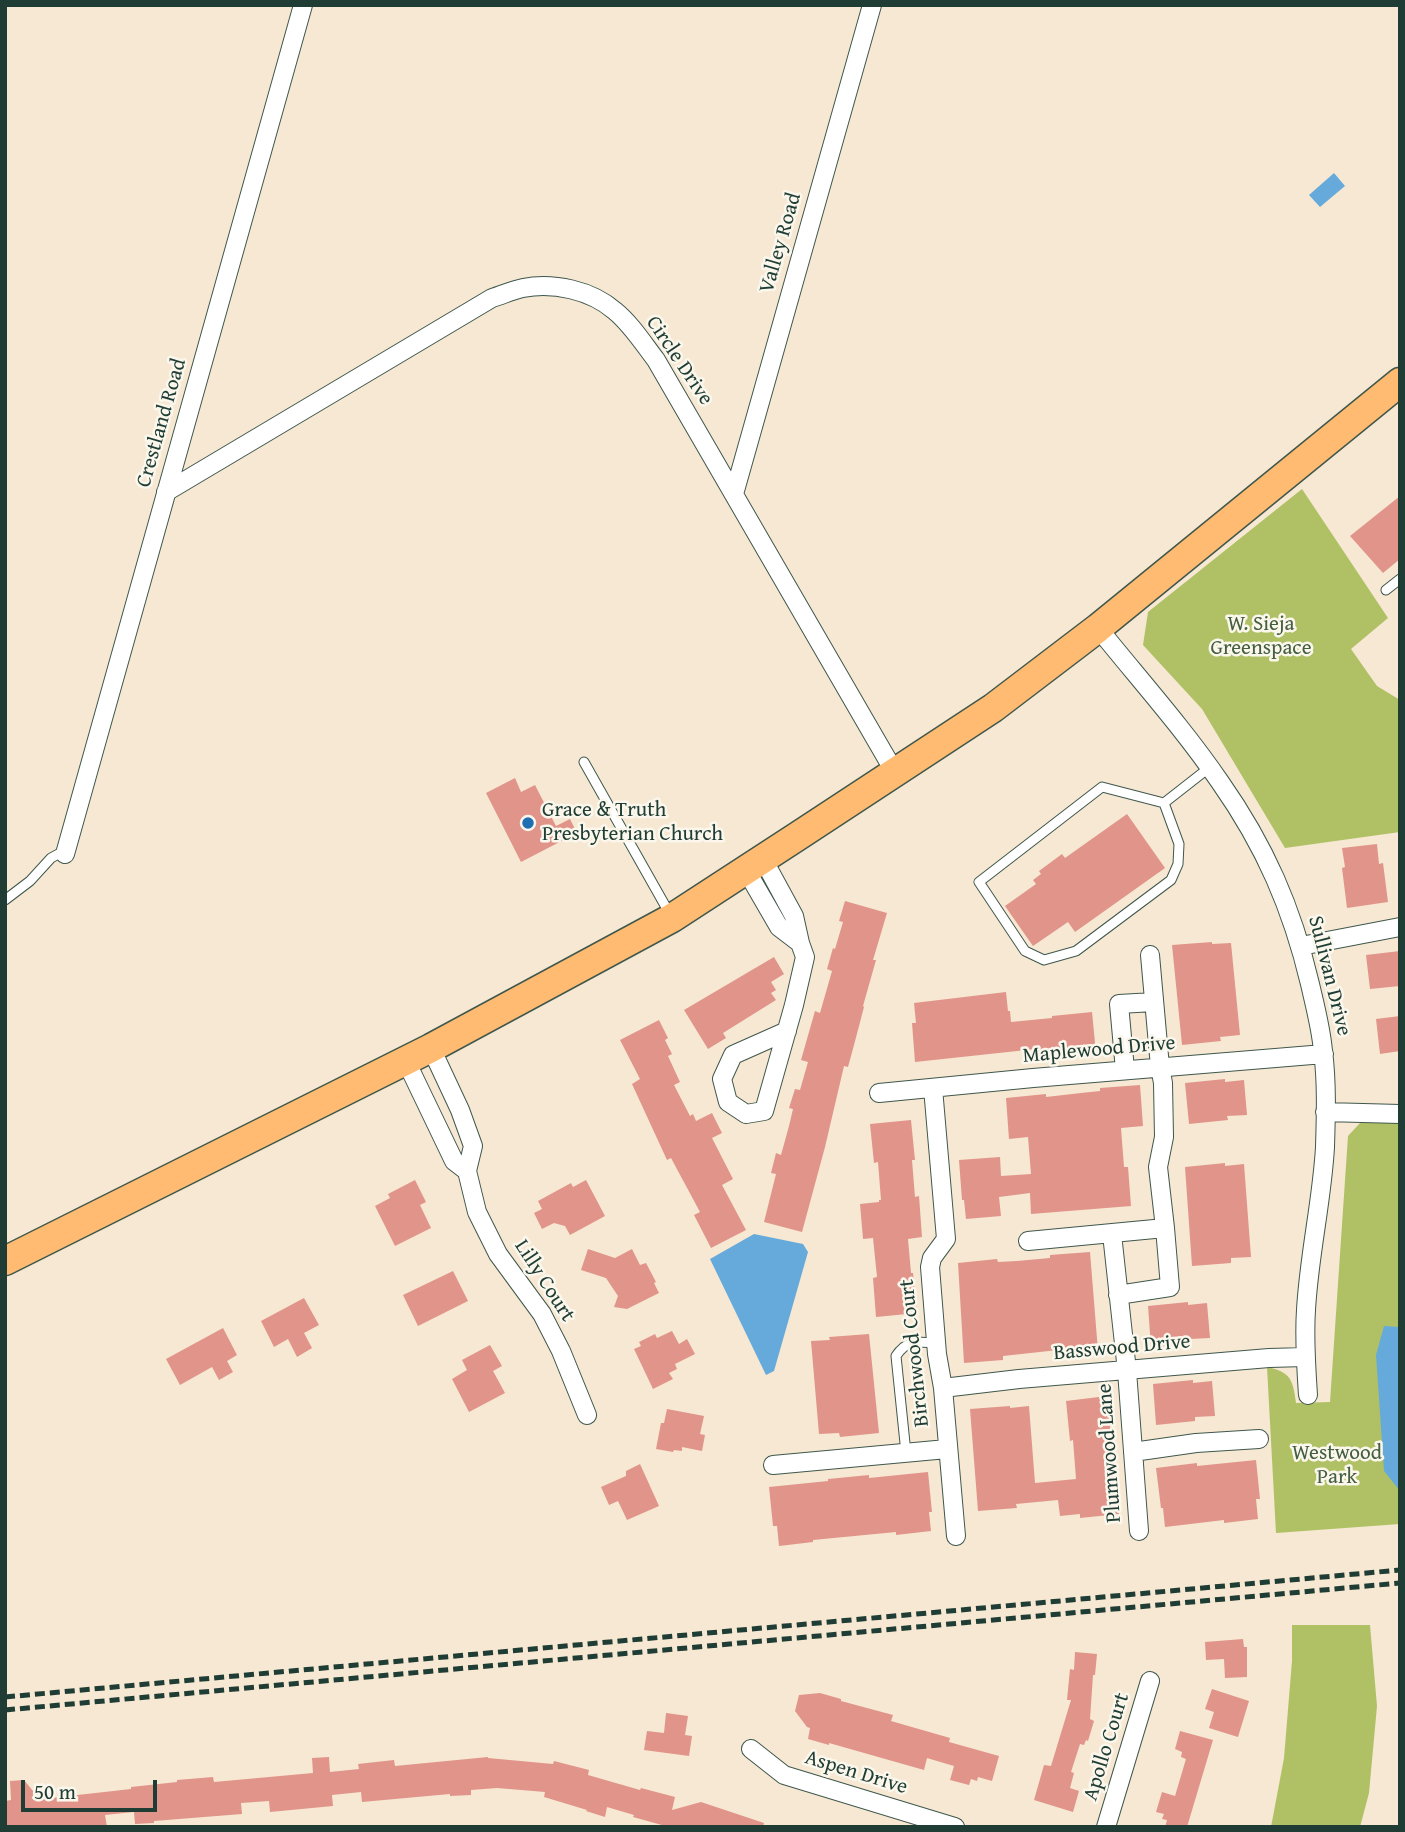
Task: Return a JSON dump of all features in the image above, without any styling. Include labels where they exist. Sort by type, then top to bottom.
[{"type":"main road","points":[[5,1261],[431,1048],[671,918],[993,708],[1098,628],[1400,382]]},
{"type":"street","name":"Crestland Road","points":[[65,852],[303,5]]},
{"type":"street","name":"Valley Road","points":[[734,494],[872,5]]},
{"type":"street","name":"Circle Drive","points":[[166,492],[492,298],[520,288],[542,285],[587,295],[613,309],[656,360],[894,771]]},
{"type":"street","name":"Sullivan Drive","points":[[1098,628],[1175,720],[1249,826],[1289,909],[1301,946],[1324,1054],[1325,1112],[1325,1150],[1306,1309],[1305,1357],[1308,1395]]},
{"type":"street","points":[[755,864],[794,916],[805,957],[787,1031],[764,1111],[746,1114],[728,1102],[722,1079],[733,1055],[787,1031]]},
{"type":"street","points":[[1301,946],[1400,927]]},
{"type":"street","points":[[1118,1295],[1170,1287],[1158,1167],[1164,1137],[1163,1083],[1150,955]]},
{"type":"street","points":[[1125,1070],[1119,1004],[1154,1002]]},
{"type":"street","name":"Lilly Court","points":[[431,1048],[460,1110],[473,1146],[467,1171],[477,1212],[498,1254],[542,1314],[561,1351],[587,1415]]},
{"type":"street","name":"Maplewood Drive","points":[[879,1093],[1324,1054]]},
{"type":"street","name":"Lilly Court","points":[[406,1060],[454,1161],[467,1171]]},
{"type":"street","name":"Birchwood Court","points":[[933,1088],[946,1239],[930,1267],[956,1536]]},
{"type":"street","points":[[1325,1112],[1400,1114]]},
{"type":"street","points":[[1028,1241],[1164,1228]]},
{"type":"street","name":"Plumwood Lane","points":[[1112,1234],[1127,1371],[1139,1531]]},
{"type":"street","name":"Basswood Drive","points":[[943,1388],[1019,1379],[1305,1357]]},
{"type":"street","points":[[1133,1452],[1259,1438]]},
{"type":"street","points":[[773,1465],[947,1449]]},
{"type":"street","name":"Apollo Court","points":[[1106,1827],[1150,1681]]},
{"type":"street","name":"Aspen Drive","points":[[751,1749],[784,1775],[955,1827]]},
{"type":"lane","points":[[1386,590],[1400,579]]},
{"type":"lane","points":[[584,762],[671,918]]},
{"type":"lane","points":[[1164,803],[1210,767]]},
{"type":"lane","points":[[1102,787],[1164,803],[1179,844],[1178,864],[1171,880],[1076,951],[1044,960],[1025,951],[979,882],[1102,787]]},
{"type":"lane","points":[[5,900],[30,881],[51,858],[65,852]]},
{"type":"lane","points":[[906,1453],[896,1356],[902,1347],[914,1342],[936,1343]]},
{"type":"green space","name":"W. Sieja Greenspace","points":[[1302,489],[1388,618],[1351,649],[1377,686],[1400,700],[1400,832],[1285,848],[1202,709],[1143,645],[1148,612]]},
{"type":"green space","name":"Westwood Park","points":[[1360,1123],[1400,1123],[1400,1524],[1276,1533],[1267,1367],[1289,1378],[1294,1388],[1296,1403],[1330,1402],[1348,1136]]},
{"type":"green space","points":[[1292,1625],[1370,1625],[1377,1706],[1369,1793],[1360,1827],[1271,1827],[1284,1758],[1292,1661]]},
{"type":"water","points":[[1334,173],[1345,186],[1320,207],[1309,195]]},
{"type":"water","points":[[754,1234],[803,1244],[808,1252],[774,1371],[766,1375],[710,1259]]},
{"type":"water","points":[[1384,1326],[1400,1327],[1400,1491],[1384,1471],[1376,1355]]},
{"type":"building","points":[[1400,496],[1400,559],[1383,573],[1350,536]]},
{"type":"building","name":"Grace & Truth Presbyterian Church","points":[[515,778],[521,792],[535,785],[556,826],[570,819],[577,833],[521,862],[486,793]]},
{"type":"building","points":[[1127,814],[1165,868],[1075,932],[1068,922],[1033,946],[1005,906],[1036,884],[1033,880],[1041,874],[1039,871],[1062,854],[1065,858]]},
{"type":"building","points":[[1377,844],[1379,864],[1383,863],[1388,902],[1347,908],[1342,848]]},
{"type":"building","points":[[845,901],[887,913],[848,1067],[844,1066],[802,1232],[764,1222],[776,1174],[771,1173],[776,1153],[781,1155],[793,1109],[789,1108],[795,1089],[800,1090],[808,1062],[801,1060],[815,1011],[820,1013],[832,971],[827,969],[843,922],[839,921]]},
{"type":"building","points":[[1231,943],[1240,1035],[1220,1037],[1221,1041],[1182,1045],[1172,945]]},
{"type":"building","points":[[1400,951],[1400,986],[1370,989],[1366,955]]},
{"type":"building","points":[[774,957],[784,974],[771,982],[776,990],[771,993],[776,1000],[723,1033],[726,1038],[708,1049],[684,1010]]},
{"type":"building","points":[[1006,992],[1011,1022],[1092,1012],[1096,1053],[1057,1056],[1056,1053],[1036,1054],[1036,1049],[915,1062],[912,1023],[916,1023],[914,1003]]},
{"type":"building","points":[[1400,1016],[1400,1051],[1380,1054],[1376,1019]]},
{"type":"building","points":[[659,1020],[672,1054],[668,1056],[680,1082],[674,1085],[690,1116],[693,1114],[696,1121],[712,1113],[722,1133],[712,1138],[733,1179],[722,1185],[746,1230],[711,1248],[694,1215],[700,1212],[671,1158],[667,1160],[632,1084],[640,1079],[620,1040]]},
{"type":"building","points":[[1225,1079],[1225,1082],[1244,1080],[1247,1115],[1189,1124],[1185,1083]]},
{"type":"building","points":[[1140,1085],[1143,1126],[1121,1128],[1131,1206],[1031,1214],[1030,1193],[999,1197],[1001,1216],[966,1219],[959,1160],[1000,1157],[1001,1176],[1031,1174],[1028,1137],[1009,1139],[1006,1098],[1046,1094],[1046,1097]]},
{"type":"building","points":[[911,1120],[915,1197],[919,1196],[922,1237],[908,1239],[917,1313],[876,1317],[873,1278],[877,1277],[873,1238],[863,1239],[860,1204],[881,1200],[878,1162],[874,1163],[870,1124]]},
{"type":"building","points":[[1225,1163],[1225,1166],[1244,1164],[1251,1257],[1231,1258],[1231,1263],[1192,1266],[1185,1167]]},
{"type":"building","points":[[415,1180],[426,1202],[420,1205],[431,1228],[395,1246],[375,1206],[390,1198],[388,1194]]},
{"type":"building","points":[[586,1180],[605,1216],[570,1235],[565,1226],[554,1223],[542,1229],[534,1213],[542,1209],[538,1201],[571,1183],[573,1187]]},
{"type":"building","points":[[588,1249],[615,1258],[632,1249],[640,1265],[646,1263],[659,1293],[627,1309],[614,1307],[618,1296],[606,1278],[581,1270]]},
{"type":"building","points":[[1090,1252],[1098,1351],[1059,1355],[1058,1350],[1003,1356],[1003,1360],[964,1363],[958,1263],[997,1259],[998,1262],[1017,1261]]},
{"type":"building","points":[[453,1271],[468,1301],[418,1326],[403,1295]]},
{"type":"building","points":[[304,1298],[319,1325],[304,1333],[312,1348],[297,1357],[288,1339],[274,1347],[261,1321]]},
{"type":"building","points":[[1188,1302],[1188,1305],[1207,1303],[1210,1338],[1190,1339],[1191,1344],[1151,1347],[1148,1306]]},
{"type":"building","points":[[223,1328],[237,1355],[227,1361],[233,1372],[219,1380],[212,1367],[180,1385],[166,1359]]},
{"type":"building","points":[[672,1331],[679,1344],[687,1339],[695,1354],[675,1364],[677,1369],[669,1373],[673,1379],[653,1389],[634,1349],[641,1346],[639,1342],[655,1334],[657,1338]]},
{"type":"building","points":[[869,1334],[879,1433],[840,1437],[839,1433],[819,1434],[811,1341]]},
{"type":"building","points":[[490,1345],[502,1366],[493,1371],[505,1393],[469,1412],[452,1379],[467,1370],[462,1360]]},
{"type":"building","points":[[1193,1380],[1193,1383],[1212,1381],[1215,1416],[1156,1425],[1153,1384]]},
{"type":"building","points":[[1107,1396],[1111,1435],[1107,1436],[1111,1474],[1116,1473],[1119,1514],[1080,1518],[1080,1514],[1060,1516],[1058,1500],[1016,1504],[1017,1508],[978,1511],[970,1409],[1029,1406],[1035,1483],[1076,1479],[1066,1401]]},
{"type":"building","points":[[667,1409],[704,1416],[700,1434],[705,1435],[702,1451],[682,1447],[682,1451],[673,1452],[656,1449]]},
{"type":"building","points":[[1256,1460],[1260,1499],[1256,1499],[1258,1519],[1165,1527],[1156,1468]]},
{"type":"building","points":[[640,1464],[659,1506],[627,1520],[618,1501],[609,1505],[601,1487],[626,1476],[626,1471]]},
{"type":"building","points":[[928,1472],[931,1531],[813,1540],[779,1546],[777,1526],[773,1526],[769,1487],[869,1475],[869,1478]]},
{"type":"building","points":[[1243,1639],[1244,1647],[1247,1647],[1247,1677],[1225,1678],[1224,1659],[1206,1660],[1205,1642]]},
{"type":"building","points":[[1075,1652],[1097,1654],[1090,1719],[1094,1721],[1088,1741],[1086,1740],[1084,1745],[1080,1744],[1071,1772],[1074,1773],[1070,1788],[1079,1791],[1073,1812],[1034,1800],[1044,1765],[1051,1766],[1071,1700],[1067,1700],[1070,1669],[1074,1670]]},
{"type":"building","points":[[1212,1689],[1249,1701],[1238,1737],[1209,1728],[1214,1712],[1205,1709]]},
{"type":"building","points":[[820,1693],[893,1715],[891,1721],[999,1756],[992,1781],[978,1777],[977,1781],[971,1779],[969,1785],[950,1780],[954,1766],[927,1758],[924,1770],[808,1739],[810,1728],[795,1711],[799,1695]]},
{"type":"building","points":[[666,1713],[688,1716],[685,1735],[692,1736],[689,1756],[644,1750],[647,1731],[664,1733]]},
{"type":"building","points":[[1180,1731],[1213,1740],[1187,1827],[1165,1827],[1167,1820],[1162,1819],[1164,1814],[1156,1812],[1162,1792],[1175,1796],[1186,1759],[1181,1757],[1182,1752],[1175,1749]]},
{"type":"building","points":[[329,1757],[330,1772],[359,1769],[358,1764],[394,1760],[395,1766],[488,1757],[553,1764],[554,1761],[589,1770],[588,1775],[675,1797],[672,1810],[701,1802],[764,1823],[763,1827],[669,1827],[607,1807],[605,1817],[544,1797],[545,1792],[497,1788],[471,1790],[471,1795],[450,1794],[362,1802],[361,1792],[332,1795],[333,1806],[270,1812],[269,1801],[241,1803],[242,1814],[154,1823],[135,1824],[134,1812],[105,1815],[107,1827],[5,1827],[5,1801],[11,1800],[10,1781],[24,1780],[33,1791],[33,1800],[131,1789],[177,1780],[213,1777],[214,1782],[313,1773],[312,1758]]},
{"type":"railway","points":[[5,1697],[1400,1570]]},
{"type":"railway","points":[[5,1710],[1400,1583]]},
{"type":"place","name":"Grace & Truth Presbyterian Church","points":[[528,823]]}]
